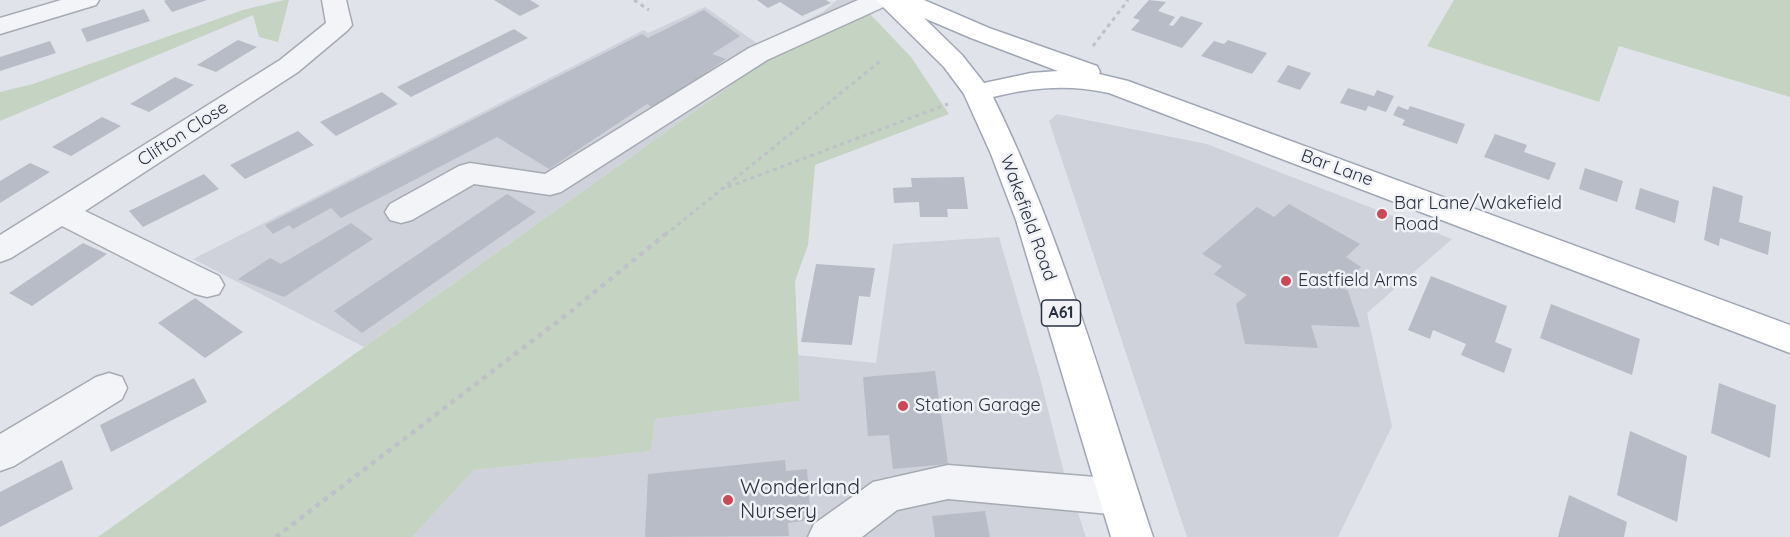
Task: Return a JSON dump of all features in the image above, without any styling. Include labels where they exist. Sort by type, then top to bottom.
[{"type":"main road","name":"Wakefield Road","points":[[888,0],[940,47],[977,93],[1006,154],[1032,220],[1132,537]]},
{"type":"main road","points":[[902,0],[980,33],[1074,66],[1118,87]]},
{"type":"main road","name":"Bar Lane","points":[[977,93],[1064,77],[1087,79],[1118,87],[1790,339]]},
{"type":"street","points":[[1,24],[87,0]]},
{"type":"street","name":"Clifton Close","points":[[0,250],[289,66],[339,26],[334,0]]},
{"type":"street","points":[[401,212],[470,174],[550,185],[758,54],[879,0]]},
{"type":"street","points":[[61,212],[207,285]]},
{"type":"street","points":[[0,454],[109,388]]},
{"type":"street","points":[[829,537],[887,495],[948,482],[1120,497]]},
{"type":"path","points":[[634,0],[649,10]]},
{"type":"path","points":[[1074,66],[1099,39],[1128,0]]},
{"type":"path","points":[[276,537],[570,312],[883,59]]},
{"type":"path","points":[[722,189],[977,93]]},
{"type":"shaded area","points":[[837,0],[852,0],[869,13],[775,54],[364,347],[193,259],[644,30],[648,33],[705,7],[758,44],[823,12]]},
{"type":"shaded area","points":[[1057,114],[1207,144],[1452,239],[1367,313],[1392,426],[1338,537],[1187,537],[1049,121]]},
{"type":"shaded area","points":[[999,237],[1040,378],[1063,469],[1086,537],[412,537],[474,470],[651,451],[655,419],[800,401],[798,355],[876,363],[893,244]]},
{"type":"green space","points":[[289,0],[278,42],[259,37],[253,15],[0,121],[0,92],[33,84],[243,10]]},
{"type":"green space","points":[[1454,0],[1790,0],[1790,97],[1619,46],[1599,102],[1427,46]]},
{"type":"green space","points":[[869,13],[911,57],[949,114],[815,165],[808,245],[795,281],[800,401],[655,419],[651,451],[474,470],[412,537],[98,537],[775,54]]},
{"type":"building","points":[[207,0],[172,12],[164,1]]},
{"type":"building","points":[[494,0],[530,0],[540,6],[520,16]]},
{"type":"building","points":[[757,0],[826,0],[831,3],[802,16],[780,2],[768,8]]},
{"type":"building","points":[[1149,0],[1166,2],[1158,11],[1175,17],[1169,25],[1173,26],[1181,16],[1203,23],[1182,48],[1131,30],[1140,20],[1133,18]]},
{"type":"building","points":[[144,9],[150,21],[87,42],[81,29]]},
{"type":"building","points":[[704,10],[740,36],[712,54],[726,59],[654,109],[647,104],[549,169],[497,137],[341,218],[331,208],[293,229],[289,225],[273,234],[265,225],[642,34],[648,38]]},
{"type":"building","points":[[514,29],[528,38],[411,97],[397,87]]},
{"type":"building","points":[[238,40],[257,47],[216,72],[197,65]]},
{"type":"building","points":[[1228,40],[1267,53],[1252,74],[1201,56],[1214,41],[1224,44]]},
{"type":"building","points":[[50,41],[56,53],[0,71],[0,57]]},
{"type":"building","points":[[1288,65],[1311,73],[1300,90],[1277,82]]},
{"type":"building","points":[[175,77],[194,85],[149,112],[130,104]]},
{"type":"building","points":[[1348,88],[1374,96],[1377,90],[1394,96],[1386,112],[1368,106],[1366,111],[1340,103]]},
{"type":"building","points":[[382,92],[398,104],[336,136],[320,122]]},
{"type":"building","points":[[1398,106],[1408,110],[1410,106],[1465,124],[1457,144],[1402,125],[1405,120],[1393,115]]},
{"type":"building","points":[[102,117],[121,126],[71,156],[52,147]]},
{"type":"building","points":[[298,131],[314,145],[245,179],[230,165]]},
{"type":"building","points":[[1495,134],[1527,145],[1524,152],[1556,163],[1549,180],[1484,157]]},
{"type":"building","points":[[30,163],[50,172],[0,203],[0,181]]},
{"type":"building","points":[[1585,168],[1623,181],[1617,202],[1579,189]]},
{"type":"building","points":[[204,174],[219,189],[143,227],[129,211]]},
{"type":"building","points":[[964,177],[968,209],[947,209],[948,217],[920,217],[919,202],[894,203],[893,188],[912,187],[911,178]]},
{"type":"building","points":[[1713,186],[1743,196],[1739,222],[1771,232],[1768,255],[1720,238],[1719,246],[1704,240]]},
{"type":"building","points":[[1640,188],[1679,201],[1675,223],[1635,209]]},
{"type":"building","points":[[507,194],[536,212],[362,333],[334,311]]},
{"type":"building","name":"Eastfield Arms","points":[[1289,204],[1360,244],[1346,257],[1361,267],[1341,287],[1348,291],[1360,327],[1311,325],[1318,348],[1245,344],[1236,304],[1247,295],[1214,274],[1222,266],[1202,254],[1257,207],[1274,217]]},
{"type":"building","points":[[351,223],[373,239],[284,297],[238,279],[270,258],[281,264]]},
{"type":"building","points":[[83,243],[107,254],[32,306],[9,293]]},
{"type":"building","points":[[816,264],[875,268],[870,297],[859,296],[852,345],[801,342]]},
{"type":"building","points":[[1431,276],[1507,306],[1495,342],[1512,349],[1504,373],[1461,355],[1466,344],[1433,330],[1430,339],[1408,330]]},
{"type":"building","points":[[195,298],[243,332],[205,358],[158,323]]},
{"type":"building","points":[[1551,304],[1640,339],[1632,375],[1540,338]]},
{"type":"building","name":"Station Garage","points":[[935,371],[948,464],[893,469],[889,435],[868,436],[863,377]]},
{"type":"building","points":[[194,378],[207,402],[111,452],[100,425]]},
{"type":"building","points":[[1719,383],[1776,405],[1770,458],[1711,433]]},
{"type":"building","points":[[1630,431],[1687,456],[1677,522],[1617,495]]},
{"type":"building","points":[[62,460],[73,489],[0,527],[0,492]]},
{"type":"building","name":"Wonderland Nursery","points":[[785,460],[786,471],[807,469],[811,520],[788,523],[789,536],[645,537],[648,474]]},
{"type":"building","points":[[1569,495],[1627,522],[1624,537],[1558,537]]},
{"type":"building","points":[[985,511],[990,537],[935,537],[932,516]]},
{"type":"place","name":"Bar Lane/Wakefield Road","points":[[1382,214]]},
{"type":"place","name":"Eastfield Arms","points":[[1286,281]]},
{"type":"place","name":"Station Garage","points":[[903,406]]},
{"type":"place","name":"Wonderland Nursery","points":[[728,500]]}]
